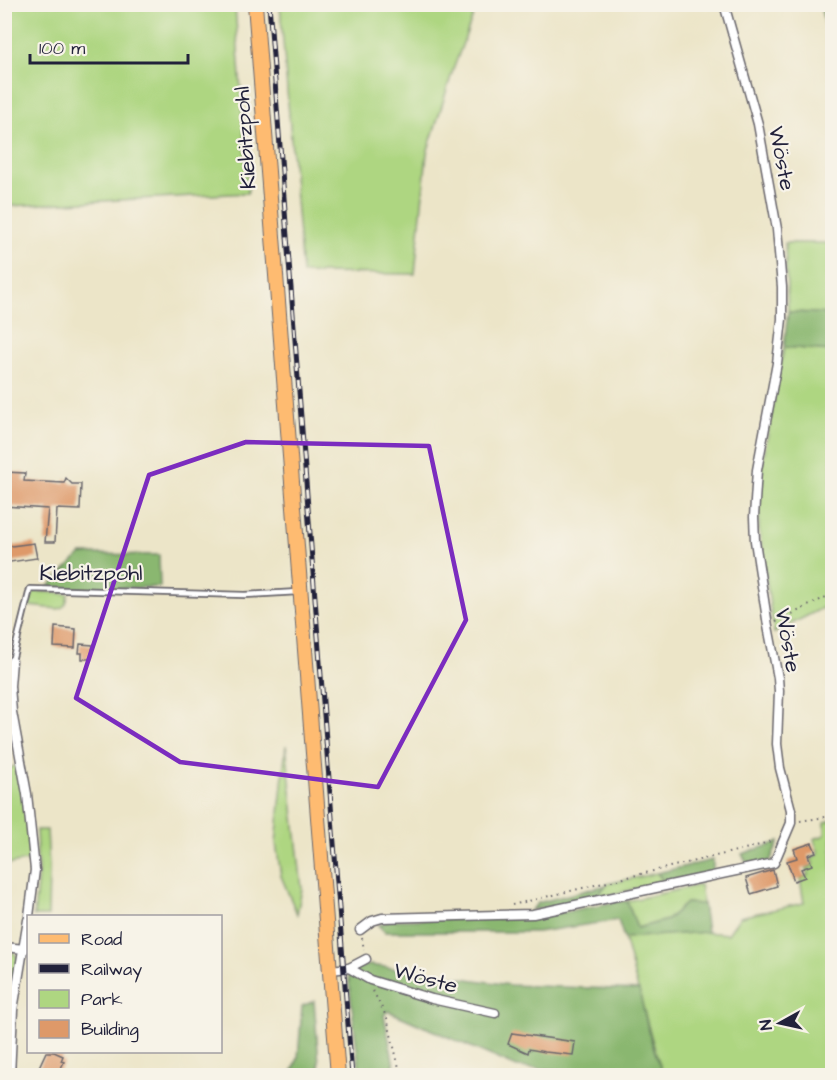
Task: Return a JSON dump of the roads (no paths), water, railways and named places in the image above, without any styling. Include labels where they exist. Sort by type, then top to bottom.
[{"type":"main road","name":"Kiebitzpohl","points":[[255,4],[301,592],[325,971],[339,1076]]},
{"type":"street","name":"Wöste","points":[[360,930],[372,921],[382,918],[533,914],[774,863],[791,823],[791,810],[780,768],[777,744],[779,691],[755,541],[754,501],[757,470],[777,363],[782,319],[782,287],[777,229],[758,124],[724,4]]},
{"type":"street","name":"Kiebitzpohl","points":[[12,661],[10,686],[12,712],[27,794],[35,870],[29,915]]},
{"type":"street","name":"Kiebitzpohl","points":[[10,1076],[14,1010],[27,934]]},
{"type":"street","points":[[4,947],[25,949]]},
{"type":"street","name":"Wöste","points":[[325,971],[350,968],[366,959]]},
{"type":"street","name":"Wöste","points":[[350,968],[369,980],[432,999],[495,1013]]},
{"type":"lane","name":"Kiebitzpohl","points":[[12,661],[30,589],[245,596],[301,592]]},
{"type":"railway","points":[[269,4],[352,1076]]}]
